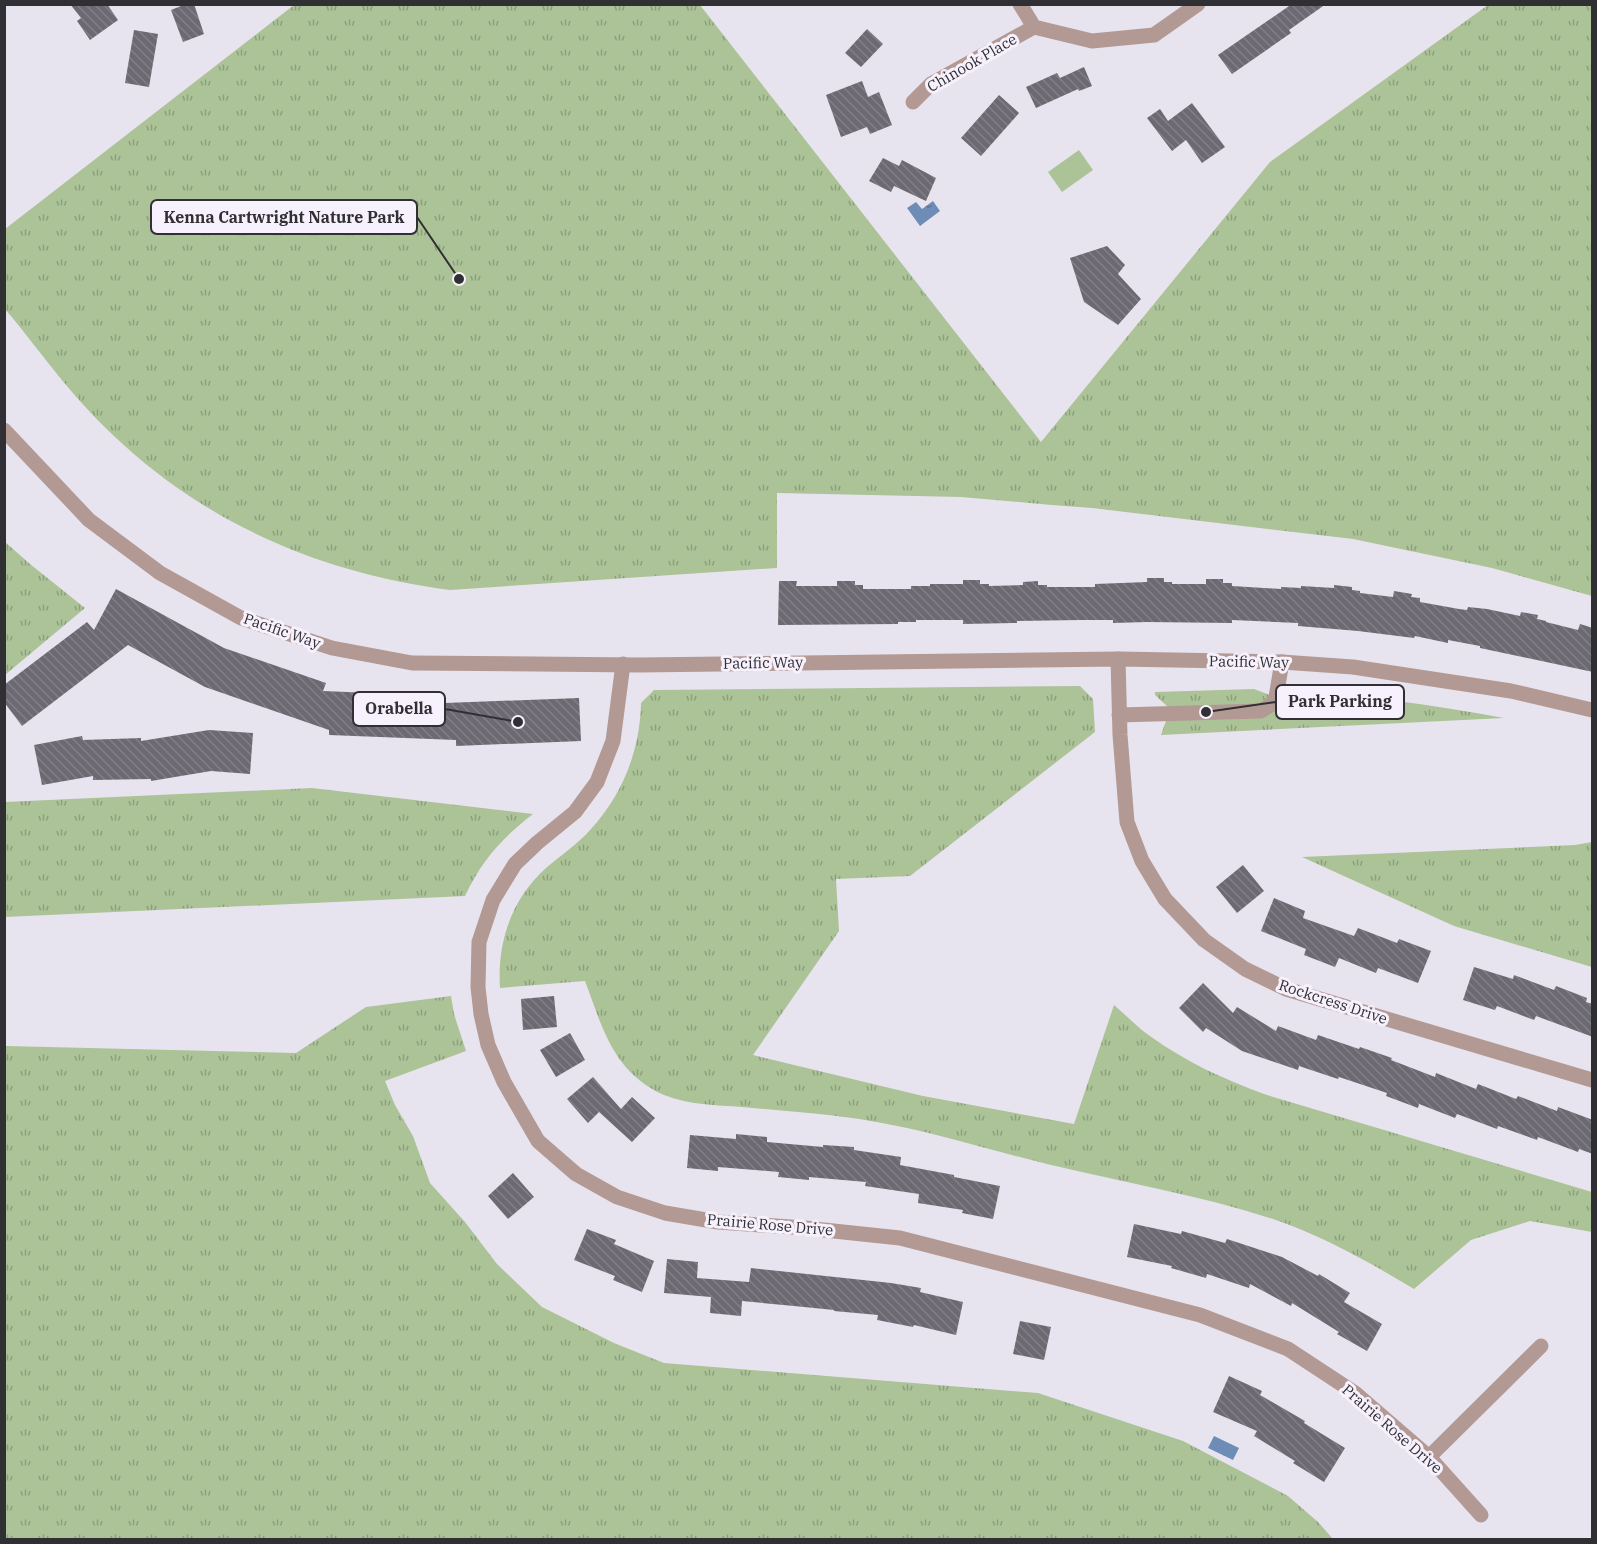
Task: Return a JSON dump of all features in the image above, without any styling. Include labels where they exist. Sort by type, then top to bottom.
[{"type":"street","points":[[1020,4],[1034,27],[1092,41],[1154,35],[1198,4]]},
{"type":"street","name":"Chinook Place","points":[[913,102],[931,84],[1034,27]]},
{"type":"street","name":"Pacific Way","points":[[4,430],[89,520],[160,573],[241,618],[332,648],[412,663],[622,664],[1118,659],[1282,662],[1353,667],[1488,687],[1593,710]]},
{"type":"street","name":"Rockcress Drive","points":[[1118,659],[1122,777],[1127,822],[1142,861],[1165,899],[1204,940],[1245,969],[1286,990],[1593,1080]]},
{"type":"street","points":[[1119,715],[1261,711],[1272,704],[1276,697],[1282,662]]},
{"type":"street","name":"Prairie Rose Drive","points":[[622,664],[613,741],[597,782],[574,812],[515,864],[493,900],[479,942],[480,1014],[488,1045],[504,1082],[538,1141],[576,1174],[617,1197],[665,1213],[718,1222],[900,1238],[1200,1315],[1288,1349],[1355,1393],[1428,1457],[1481,1515]]},
{"type":"street","points":[[1428,1457],[1541,1346]]},
{"type":"green space","points":[[294,5],[700,5],[1041,442],[1270,162],[1488,5],[1592,5],[1592,596],[1492,568],[1353,539],[1092,508],[961,497],[777,493],[777,568],[450,590],[390,579],[332,564],[278,544],[226,518],[177,488],[131,452],[89,411],[4,307],[4,244],[5,229]]},
{"type":"green space","points":[[1079,150],[1093,170],[1062,192],[1048,172]]},
{"type":"green space","points":[[4,541],[85,608],[5,675]]},
{"type":"green space","points":[[1080,686],[1093,699],[1095,732],[910,876],[836,879],[839,931],[753,1055],[923,1096],[1074,1124],[1114,1005],[1145,1032],[1178,1054],[1206,1070],[1251,1089],[1592,1192],[1592,1232],[1530,1221],[1471,1240],[1414,1289],[1363,1259],[1310,1233],[1273,1219],[1217,1203],[1047,1164],[893,1125],[839,1116],[703,1104],[673,1098],[647,1085],[621,1061],[604,1032],[585,981],[500,988],[504,938],[515,908],[534,880],[586,834],[612,801],[621,786],[633,754],[641,703],[654,690]]},
{"type":"green space","points":[[1254,689],[1278,698],[1282,689],[1310,691],[1421,704],[1504,718],[1161,735],[1168,707],[1155,695],[1155,692]]},
{"type":"green space","points":[[312,788],[533,814],[494,850],[478,871],[465,896],[5,917],[5,802]]},
{"type":"green space","points":[[1592,842],[1592,967],[1454,926],[1302,857],[1575,845]]},
{"type":"green space","points":[[4,966],[6,1046],[296,1053],[366,1007],[451,996],[454,1014],[466,1051],[385,1081],[395,1105],[413,1136],[430,1183],[465,1222],[497,1264],[542,1307],[614,1343],[664,1363],[1038,1393],[1183,1441],[1288,1496],[1318,1522],[1333,1539],[5,1539]]},
{"type":"water","points":[[933,201],[940,211],[920,226],[907,208],[916,202],[922,209]]},
{"type":"water","points":[[1214,1436],[1239,1448],[1233,1460],[1208,1448]]},
{"type":"building","points":[[70,4],[107,4],[118,20],[90,40],[77,21],[81,18]]},
{"type":"building","points":[[186,4],[194,4],[204,34],[183,42],[171,10]]},
{"type":"building","points":[[1292,4],[1326,4],[1289,30],[1291,33],[1232,74],[1218,55]]},
{"type":"building","points":[[867,29],[883,44],[861,67],[845,53]]},
{"type":"building","points":[[134,30],[158,34],[149,87],[125,83]]},
{"type":"building","points":[[1084,67],[1092,86],[1079,91],[1078,89],[1036,108],[1026,87],[1057,73],[1060,78]]},
{"type":"building","points":[[862,81],[868,97],[879,92],[892,125],[870,134],[867,127],[841,137],[826,95]]},
{"type":"building","points":[[999,95],[1019,113],[981,156],[961,138]]},
{"type":"building","points":[[1192,103],[1225,147],[1202,163],[1186,140],[1172,151],[1147,118],[1160,109],[1168,121]]},
{"type":"building","points":[[883,158],[899,166],[902,160],[936,178],[926,201],[894,186],[891,192],[869,181]]},
{"type":"building","points":[[1107,246],[1125,265],[1118,274],[1141,299],[1118,325],[1084,302],[1070,258]]},
{"type":"building","points":[[1147,578],[1164,578],[1164,582],[1172,582],[1172,584],[1206,584],[1206,579],[1223,579],[1223,583],[1232,583],[1232,586],[1281,589],[1281,587],[1301,588],[1301,586],[1334,588],[1334,585],[1352,587],[1352,590],[1360,591],[1360,593],[1393,597],[1394,591],[1412,594],[1411,597],[1420,598],[1420,602],[1459,609],[1467,610],[1468,607],[1520,616],[1521,612],[1538,615],[1537,619],[1578,630],[1580,624],[1593,628],[1593,672],[1448,640],[1448,643],[1415,636],[1414,638],[1298,626],[1298,623],[1232,620],[1232,623],[1113,623],[1113,620],[1081,620],[963,624],[963,620],[916,620],[916,622],[898,622],[898,624],[778,625],[779,581],[797,581],[796,586],[837,586],[837,581],[855,581],[855,585],[863,585],[863,589],[911,589],[911,586],[930,586],[930,584],[963,584],[963,580],[980,580],[980,584],[989,584],[989,586],[1023,585],[1023,582],[1038,581],[1038,585],[1047,585],[1047,587],[1095,587],[1095,584],[1147,582]]},
{"type":"building","points":[[116,589],[224,648],[326,683],[323,691],[445,696],[445,703],[579,698],[581,741],[456,746],[456,740],[329,735],[329,730],[205,687],[128,645],[22,726],[4,702],[4,685],[87,622],[94,630]]},
{"type":"building","points":[[209,730],[253,733],[250,774],[211,771],[151,781],[151,779],[93,780],[93,776],[42,785],[34,745],[82,736],[83,740],[141,738],[141,741]]},
{"type":"building","points":[[1243,865],[1264,891],[1237,913],[1216,887]]},
{"type":"building","points":[[1274,898],[1305,911],[1303,918],[1354,936],[1358,928],[1397,943],[1399,939],[1431,951],[1418,983],[1378,968],[1376,973],[1339,958],[1335,967],[1304,955],[1306,949],[1261,931]]},
{"type":"building","points":[[1474,967],[1513,979],[1514,975],[1554,990],[1556,986],[1587,998],[1586,1002],[1593,1004],[1593,1037],[1536,1016],[1534,1020],[1497,1006],[1495,1010],[1463,1000]]},
{"type":"building","points":[[1203,983],[1233,1013],[1237,1007],[1276,1031],[1278,1026],[1316,1040],[1318,1035],[1392,1058],[1391,1060],[1435,1077],[1436,1073],[1476,1089],[1478,1084],[1516,1099],[1518,1096],[1557,1111],[1558,1107],[1593,1120],[1593,1154],[1579,1149],[1578,1152],[1538,1137],[1537,1140],[1498,1126],[1497,1129],[1457,1114],[1455,1118],[1419,1104],[1418,1108],[1386,1096],[1387,1093],[1339,1077],[1338,1079],[1299,1066],[1298,1070],[1242,1051],[1206,1028],[1203,1032],[1179,1008]]},
{"type":"building","points":[[554,996],[557,1027],[523,1030],[521,999]]},
{"type":"building","points":[[570,1033],[585,1060],[556,1077],[540,1050]]},
{"type":"building","points":[[593,1077],[621,1109],[632,1097],[655,1118],[632,1142],[599,1112],[588,1123],[567,1099]]},
{"type":"building","points":[[736,1134],[767,1137],[767,1142],[854,1147],[854,1150],[901,1157],[900,1165],[1000,1186],[993,1219],[962,1213],[963,1210],[918,1203],[919,1194],[865,1186],[866,1182],[778,1177],[779,1172],[718,1167],[718,1171],[687,1168],[690,1135],[736,1139]]},
{"type":"building","points":[[513,1173],[534,1197],[508,1219],[488,1196]]},
{"type":"building","points":[[1134,1224],[1181,1234],[1182,1231],[1225,1243],[1227,1239],[1282,1257],[1318,1276],[1319,1274],[1350,1293],[1344,1302],[1382,1324],[1367,1351],[1337,1334],[1339,1332],[1292,1303],[1291,1306],[1250,1284],[1249,1288],[1207,1274],[1206,1278],[1171,1268],[1172,1266],[1127,1257]]},
{"type":"building","points":[[587,1229],[616,1240],[614,1244],[654,1261],[642,1292],[613,1280],[615,1276],[574,1260]]},
{"type":"building","points":[[667,1259],[698,1262],[697,1278],[749,1282],[751,1268],[891,1283],[921,1288],[920,1292],[963,1302],[956,1335],[914,1325],[913,1327],[877,1320],[878,1315],[742,1301],[741,1316],[710,1313],[711,1297],[664,1293]]},
{"type":"building","points":[[1020,1321],[1051,1327],[1044,1360],[1013,1354]]},
{"type":"building","points":[[1229,1376],[1262,1391],[1260,1395],[1345,1448],[1324,1482],[1254,1436],[1257,1431],[1213,1412]]},
{"type":"place","name":"Kenna Cartwright Nature Park","points":[[459,279]]},
{"type":"place","name":"Park Parking","points":[[1206,712]]},
{"type":"place","name":"Orabella","points":[[518,722]]}]
